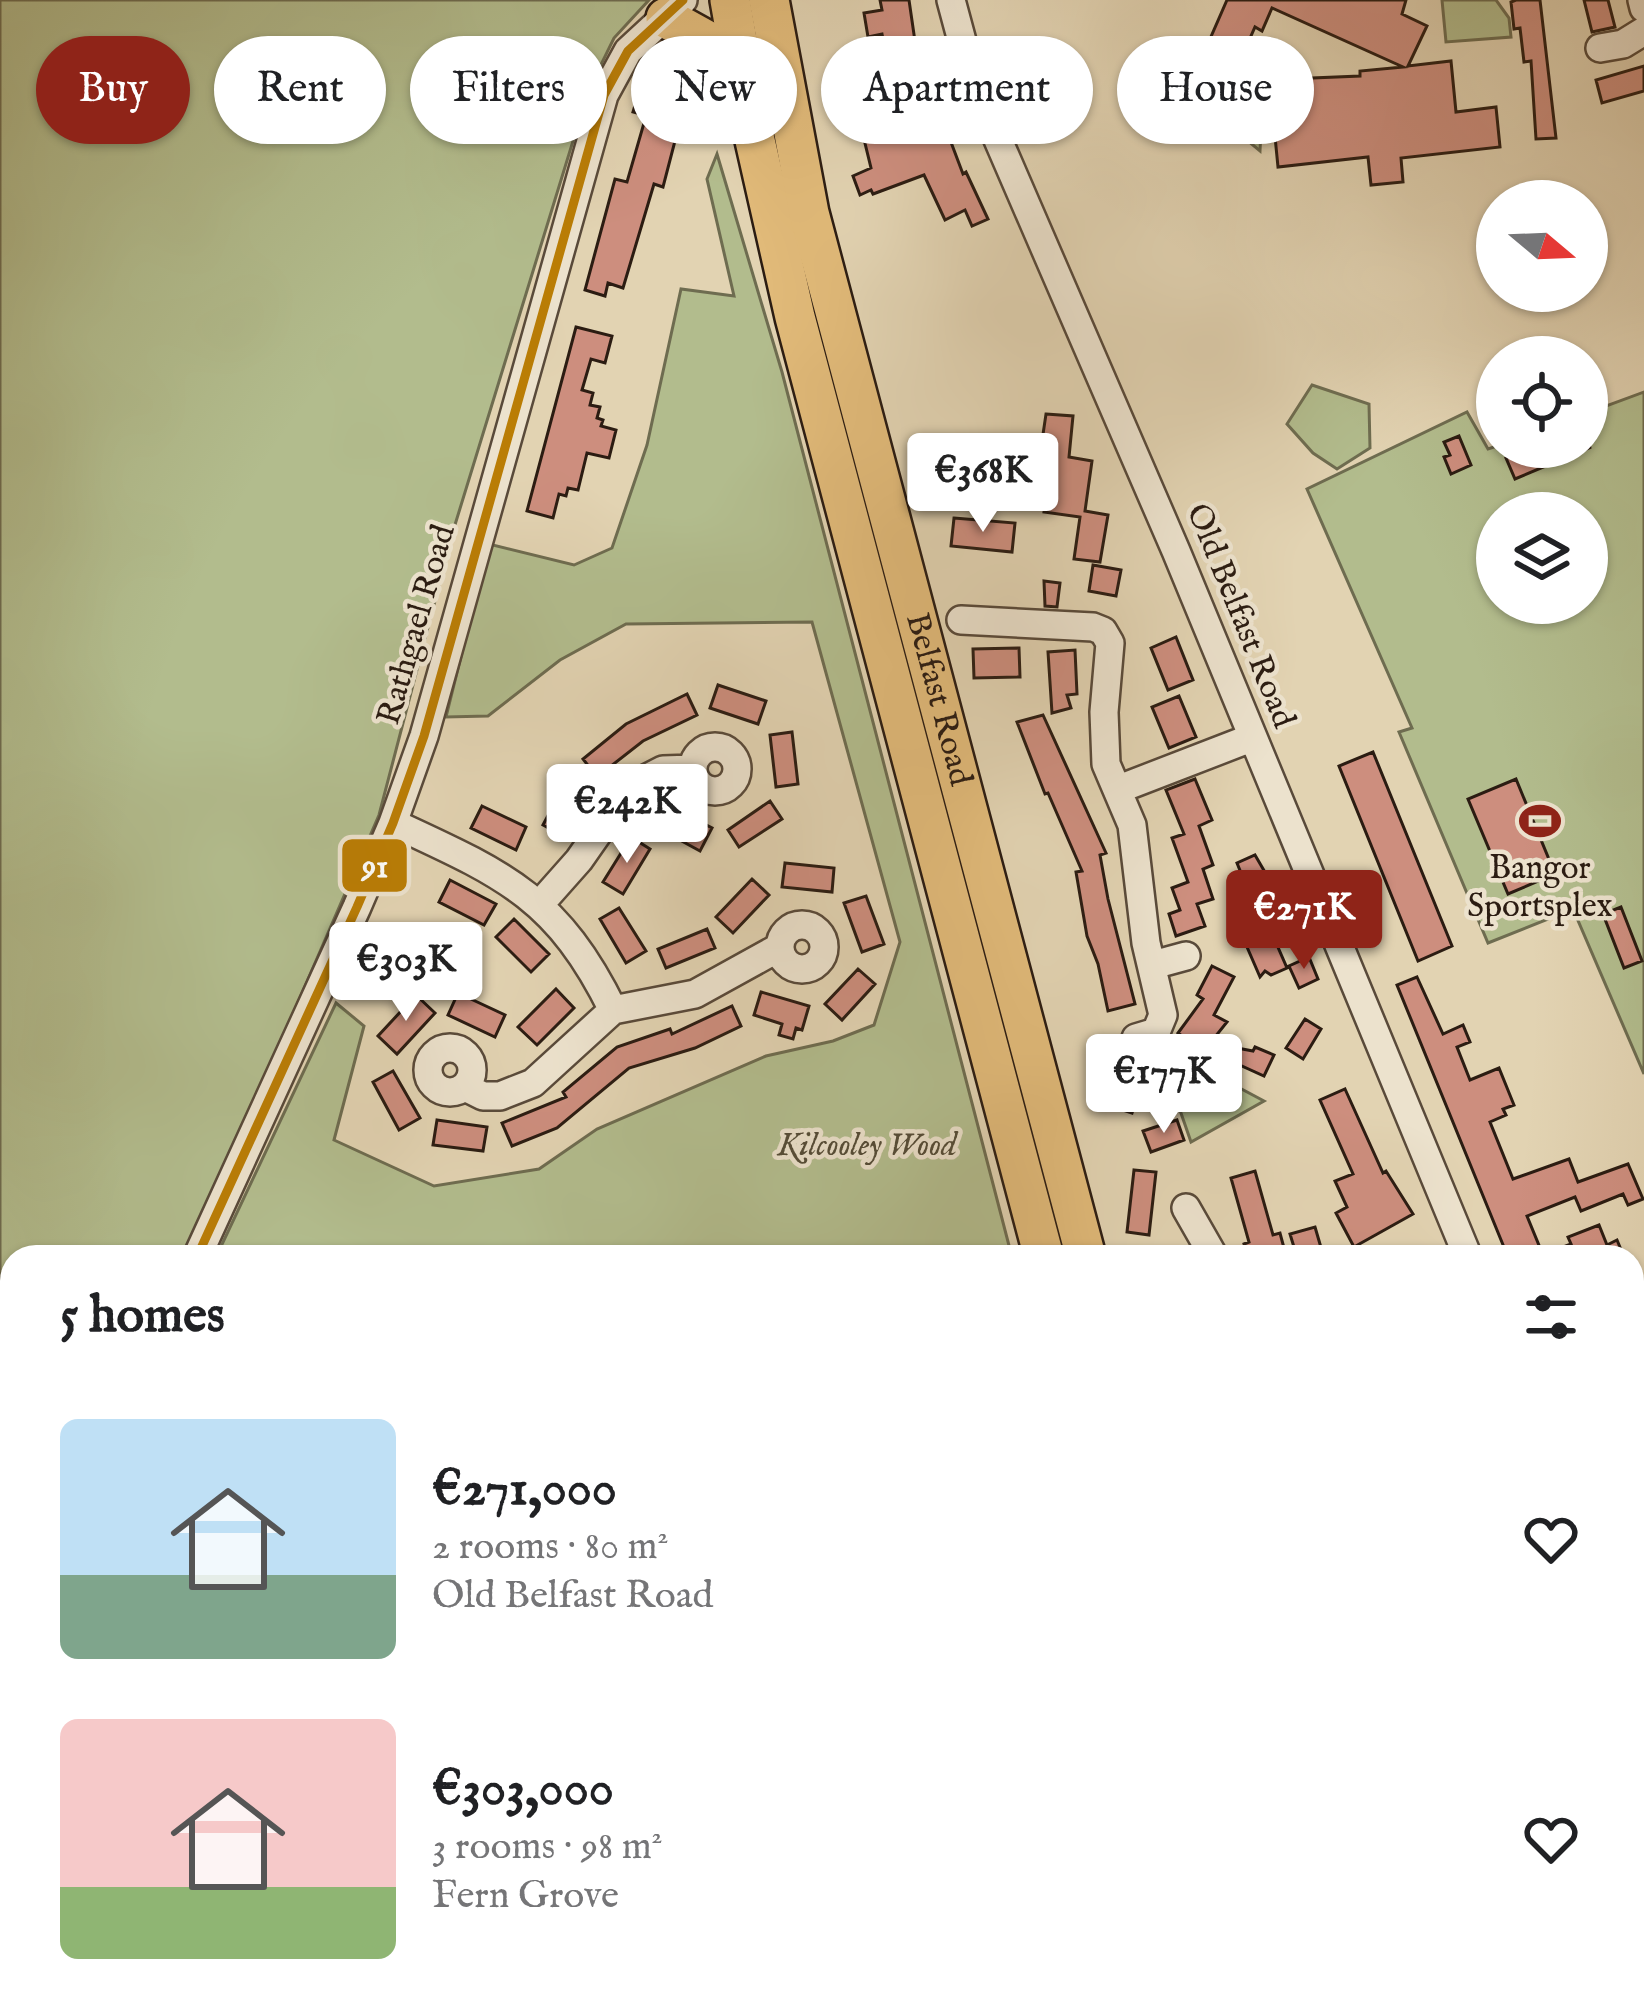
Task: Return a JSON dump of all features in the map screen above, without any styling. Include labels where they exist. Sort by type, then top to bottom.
[{"type":"highway","name":"Belfast Road","points":[[730,0],[736,36]]},
{"type":"highway","name":"Belfast Road","points":[[769,0],[809,213],[1083,1245]]},
{"type":"highway","points":[[675,10],[701,36]]},
{"type":"highway","name":"Belfast Road","points":[[757,144],[795,316],[1041,1245]]},
{"type":"street","name":"Rathgael Road","points":[[202,1245],[393,824],[424,736],[604,95],[628,51],[675,10],[716,0]]},
{"type":"street","name":"Old Belfast Road","points":[[950,0],[973,82],[1176,551],[1463,1245]]},
{"type":"street","points":[[1600,48],[1623,44],[1644,31]]},
{"type":"street","points":[[961,620],[1093,627],[1103,631],[1111,643],[1104,712],[1106,764],[1132,825],[1141,910],[1163,1015],[1156,1032],[1136,1038]]},
{"type":"street","points":[[1119,789],[1251,738]]},
{"type":"street","points":[[540,904],[579,860],[630,788],[663,770],[693,769]]},
{"type":"street","points":[[393,824],[495,871],[540,904],[593,970],[613,1010]]},
{"type":"street","points":[[465,1087],[483,1096],[500,1096],[533,1083],[613,1010],[695,994],[780,947]]},
{"type":"street","points":[[1153,965],[1186,956]]},
{"type":"street","points":[[1186,1208],[1207,1245]]},
{"type":"green space","points":[[0,0],[649,0],[607,52],[607,36],[410,36],[410,144],[572,144],[454,528],[379,815],[193,1245],[0,1245]]},
{"type":"green space","points":[[1442,0],[1496,0],[1509,18],[1511,37],[1446,42]]},
{"type":"green space","name":"Kilcooley Wood","points":[[717,154],[782,372],[1009,1245],[222,1245],[336,1003],[364,1026],[334,1140],[434,1186],[539,1169],[597,1129],[766,1056],[833,1041],[874,1025],[900,942],[812,622],[626,624],[560,660],[488,716],[446,717],[489,544],[574,565],[612,548],[647,445],[681,289],[734,296],[707,179]]},
{"type":"green space","points":[[1312,385],[1369,404],[1370,448],[1337,469],[1313,453],[1287,424]]},
{"type":"green space","name":"Bangor Sportsplex","points":[[1644,392],[1644,1074],[1573,909],[1488,943],[1399,732],[1412,728],[1307,489],[1467,412],[1476,428],[1476,468],[1608,468],[1608,405]]},
{"type":"green space","points":[[1164,1064],[1202,1068],[1264,1101],[1191,1142]]},
{"type":"building","points":[[880,0],[909,0],[914,36],[868,36],[864,13],[882,10]]},
{"type":"building","points":[[1227,0],[1406,0],[1402,14],[1427,26],[1408,66],[1451,61],[1456,112],[1496,107],[1500,147],[1401,158],[1403,182],[1371,185],[1368,157],[1278,167],[1276,144],[1314,144],[1314,78],[1360,76],[1360,71],[1403,67],[1272,8],[1262,31],[1255,27],[1251,36],[1211,36]]},
{"type":"building","points":[[1540,0],[1556,138],[1536,139],[1531,61],[1524,62],[1520,28],[1514,29],[1511,2]]},
{"type":"building","points":[[1584,0],[1608,0],[1615,27],[1592,32]]},
{"type":"building","points":[[1644,66],[1644,91],[1602,103],[1596,80]]},
{"type":"building","points":[[638,144],[674,144],[663,187],[654,184],[623,288],[608,283],[605,296],[585,290],[615,179],[627,182]]},
{"type":"building","points":[[865,144],[952,144],[988,219],[972,226],[965,210],[945,220],[924,175],[860,195],[853,176],[871,168]]},
{"type":"building","points":[[576,327],[612,336],[605,363],[591,359],[582,390],[593,393],[590,405],[600,407],[601,426],[616,430],[609,458],[587,453],[578,490],[568,488],[566,496],[559,494],[553,518],[527,511]]},
{"type":"building","points":[[1046,414],[1073,416],[1069,457],[1092,461],[1085,511],[1108,515],[1100,562],[1074,559],[1080,517],[1044,512],[1046,498],[1034,495]]},
{"type":"building","points":[[1459,436],[1471,465],[1451,474],[1444,442]]},
{"type":"building","points":[[1510,468],[1541,468],[1515,479]]},
{"type":"building","points":[[954,518],[1015,523],[1012,552],[951,546]]},
{"type":"building","points":[[1093,565],[1121,570],[1116,596],[1089,591]]},
{"type":"building","points":[[1044,581],[1060,583],[1057,607],[1045,606]]},
{"type":"building","points":[[1176,637],[1193,680],[1168,690],[1151,648]]},
{"type":"building","points":[[1019,648],[1020,677],[974,678],[973,649]]},
{"type":"building","points":[[1075,650],[1077,694],[1067,695],[1071,708],[1052,713],[1048,652]]},
{"type":"building","points":[[718,685],[766,701],[758,724],[710,708]]},
{"type":"building","points":[[687,694],[697,715],[643,741],[597,777],[583,759],[626,724]]},
{"type":"building","points":[[1179,696],[1196,737],[1169,748],[1152,707]]},
{"type":"building","points":[[1043,715],[1106,853],[1100,855],[1108,899],[1135,1004],[1108,1011],[1087,936],[1076,872],[1082,871],[1017,722]]},
{"type":"building","points":[[792,732],[798,784],[776,787],[770,735]]},
{"type":"building","points":[[1373,752],[1452,946],[1418,961],[1339,766]]},
{"type":"building","points":[[568,778],[589,789],[563,836],[543,825]]},
{"type":"building","points":[[1195,779],[1212,820],[1199,826],[1213,865],[1203,869],[1213,899],[1197,904],[1205,926],[1176,936],[1169,914],[1180,910],[1172,888],[1188,882],[1172,838],[1184,834],[1166,790]]},
{"type":"building","points":[[1516,779],[1555,874],[1508,894],[1468,799]]},
{"type":"building","points":[[770,801],[782,819],[739,847],[728,830]]},
{"type":"building","points":[[667,805],[712,828],[700,851],[656,827]]},
{"type":"building","points":[[482,806],[526,827],[516,850],[471,828]]},
{"type":"building","points":[[631,837],[650,849],[623,894],[603,882]]},
{"type":"building","points":[[1255,855],[1273,886],[1250,895],[1237,863]]},
{"type":"building","points":[[785,863],[834,868],[832,892],[782,887]]},
{"type":"building","points":[[752,879],[769,895],[733,933],[716,917]]},
{"type":"building","points":[[450,880],[496,904],[484,925],[439,902]]},
{"type":"building","points":[[866,896],[884,944],[862,952],[844,903]]},
{"type":"building","points":[[1257,899],[1287,968],[1271,975],[1265,971],[1260,977],[1231,910]]},
{"type":"building","points":[[1621,907],[1642,961],[1624,968],[1603,914]]},
{"type":"building","points":[[619,908],[646,951],[626,963],[600,919]]},
{"type":"building","points":[[514,919],[549,954],[531,972],[496,937]]},
{"type":"building","points":[[707,929],[715,948],[666,968],[658,949]]},
{"type":"building","points":[[1309,957],[1318,979],[1299,988],[1289,966]]},
{"type":"building","points":[[1212,966],[1234,977],[1214,1015],[1227,1022],[1203,1052],[1178,1033],[1203,999],[1197,995]]},
{"type":"building","points":[[858,969],[875,984],[842,1020],[825,1004]]},
{"type":"building","points":[[1417,977],[1443,1034],[1463,1025],[1470,1042],[1457,1047],[1470,1080],[1499,1068],[1514,1105],[1490,1122],[1513,1179],[1569,1159],[1578,1182],[1628,1164],[1643,1199],[1628,1205],[1623,1194],[1581,1211],[1575,1197],[1527,1216],[1539,1245],[1503,1245],[1397,985]]},
{"type":"building","points":[[556,989],[574,1008],[537,1045],[518,1027]]},
{"type":"building","points":[[761,992],[809,1006],[802,1030],[796,1028],[793,1039],[779,1035],[782,1024],[754,1015]]},
{"type":"building","points":[[458,993],[505,1015],[495,1037],[448,1015]]},
{"type":"building","points":[[416,995],[435,1013],[397,1054],[378,1036]]},
{"type":"building","points":[[732,1006],[741,1026],[695,1048],[629,1068],[557,1128],[512,1146],[502,1123],[566,1097],[563,1092],[617,1047],[670,1029],[672,1034]]},
{"type":"building","points":[[1305,1019],[1321,1029],[1303,1059],[1286,1048]]},
{"type":"building","points":[[1255,1047],[1274,1055],[1264,1076],[1231,1061],[1237,1048],[1253,1051]]},
{"type":"building","points":[[1110,1070],[1142,1081],[1132,1113],[1099,1102]]},
{"type":"building","points":[[393,1071],[420,1118],[399,1130],[373,1082]]},
{"type":"building","points":[[1345,1089],[1383,1173],[1386,1171],[1413,1214],[1358,1245],[1353,1245],[1336,1213],[1347,1207],[1335,1181],[1353,1174],[1320,1100]]},
{"type":"building","points":[[437,1120],[487,1127],[483,1151],[433,1145]]},
{"type":"building","points":[[1177,1120],[1184,1140],[1151,1152],[1143,1131]]},
{"type":"building","points":[[1134,1170],[1156,1172],[1149,1235],[1127,1232]]},
{"type":"building","points":[[1255,1171],[1273,1235],[1280,1233],[1283,1245],[1244,1245],[1249,1242],[1231,1178]]},
{"type":"building","points":[[1599,1225],[1607,1245],[1568,1245],[1568,1237]]},
{"type":"building","points":[[1315,1227],[1320,1245],[1293,1245],[1290,1234]]},
{"type":"transit line","name":"91","points":[[202,1245],[357,907],[424,736],[604,95],[628,51],[683,0]]},
{"type":"place","name":"Bangor Sportsplex","points":[[1540,821]]}]
